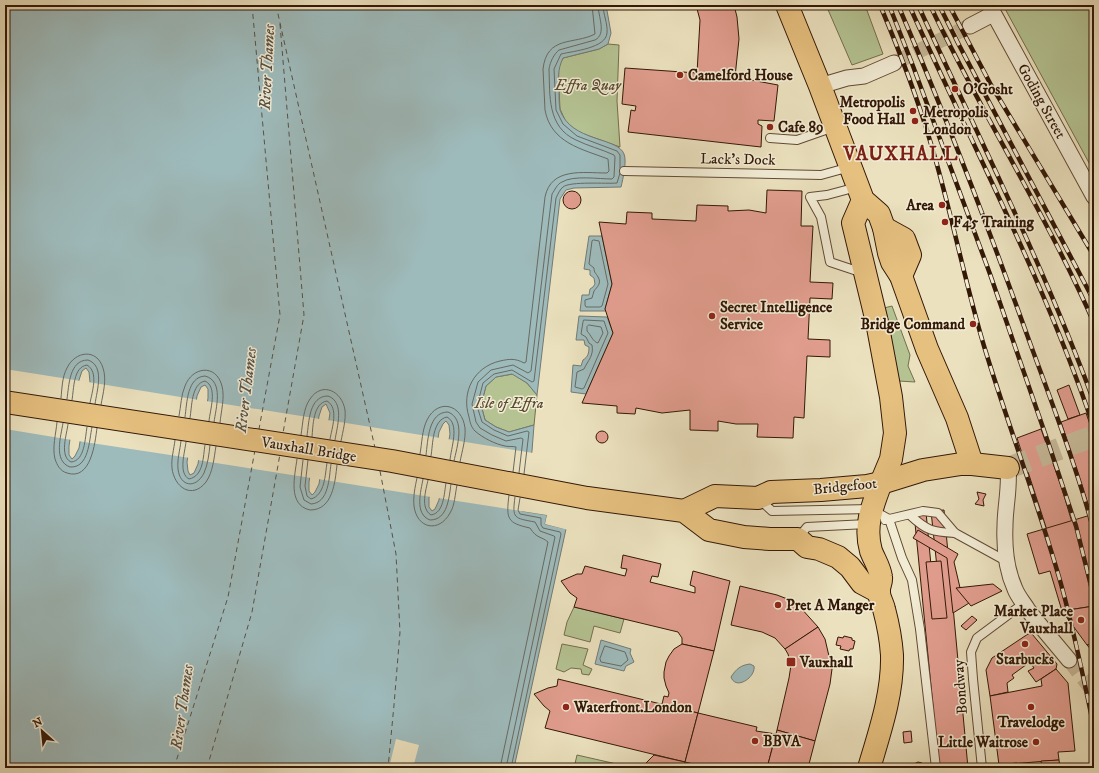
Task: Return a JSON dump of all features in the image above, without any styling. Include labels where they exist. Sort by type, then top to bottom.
[{"type":"main road","points":[[787,5],[861,193],[879,214],[884,228],[904,239],[910,255],[902,276],[927,349],[956,418],[972,464]]},
{"type":"main road","points":[[861,193],[853,223],[866,274],[888,382],[895,433],[891,459],[881,483],[876,517],[868,536],[870,547],[881,577],[878,592],[889,630],[892,654],[892,675],[888,699],[869,768]]},
{"type":"main road","name":"Vauxhall Bridge","points":[[5,402],[392,461],[587,498],[684,511]]},
{"type":"main road","name":"Bridgefoot","points":[[684,511],[715,496],[758,498],[771,492],[841,488],[881,483],[923,470],[946,466],[972,464],[1008,468]]},
{"type":"main road","points":[[684,511],[709,530],[744,537],[770,539],[798,538],[807,547],[819,549],[838,557],[850,567],[862,583],[878,592]]},
{"type":"street","points":[[970,26],[991,9]]},
{"type":"street","name":"Goding Street","points":[[991,9],[1094,197]]},
{"type":"street","points":[[820,86],[848,78],[864,76],[894,63]]},
{"type":"street","points":[[1008,468],[1009,487],[1005,524],[1006,561],[1015,591],[1039,624],[1069,660]]},
{"type":"lane","points":[[770,138],[797,140],[835,126]]},
{"type":"lane","name":"Lack's Dock","points":[[624,171],[821,175],[851,166]]},
{"type":"lane","points":[[861,193],[810,197],[821,218],[830,262],[866,274]]},
{"type":"lane","points":[[758,498],[772,511],[876,517],[896,542],[912,580],[920,629],[936,768]]},
{"type":"lane","points":[[798,538],[808,527],[876,517],[910,515],[923,511],[938,513],[955,533],[1006,561]]},
{"type":"lane","points":[[910,515],[920,524],[936,532],[955,533]]},
{"type":"lane","name":"Bondway","points":[[982,768],[972,678],[971,652],[978,638],[1024,603]]},
{"type":"green space","points":[[826,5],[865,5],[883,54],[852,65]]},
{"type":"green space","points":[[1003,5],[1094,5],[1094,172]]},
{"type":"green space","name":"Effra Quay","points":[[608,44],[619,45],[617,101],[620,147],[578,132],[566,122],[560,109],[558,68],[563,58],[599,49]]},
{"type":"green space","points":[[892,306],[910,355],[908,366],[915,382],[899,381],[884,308]]},
{"type":"green space","name":"Isle of Effra","points":[[513,374],[527,383],[537,395],[534,425],[509,432],[496,427],[485,420],[481,405],[486,386],[496,377]]},
{"type":"green space","points":[[574,607],[624,619],[620,633],[594,626],[590,642],[564,635],[567,622]]},
{"type":"green space","points":[[562,644],[588,649],[583,665],[592,669],[589,675],[582,674],[581,669],[571,668],[564,672],[556,669]]},
{"type":"green space","points":[[577,755],[621,765],[621,768],[574,768]]},
{"type":"water","name":"River Thames","points":[[5,5],[606,5],[611,33],[608,44],[599,49],[563,58],[559,74],[559,105],[560,110],[566,120],[574,128],[584,134],[613,144],[624,154],[625,161],[621,187],[574,188],[566,190],[560,199],[537,395],[527,383],[512,374],[496,377],[486,386],[481,405],[485,420],[496,427],[509,432],[534,425],[532,451],[522,511],[547,515],[545,524],[566,529],[514,768],[5,768]],"holes":[[[86,368],[89,372],[90,382],[79,448],[72,459],[69,455],[69,446],[79,380],[82,371]],[[205,385],[208,389],[208,398],[198,464],[194,473],[190,475],[187,462],[197,396],[201,387]],[[326,404],[330,413],[319,484],[312,495],[309,491],[309,482],[319,416],[322,407]],[[446,421],[449,425],[450,434],[439,500],[435,509],[432,511],[429,507],[429,498],[439,432]]]},
{"type":"water","points":[[589,236],[602,236],[612,284],[605,309],[606,311],[580,311],[582,295],[589,295],[590,289],[595,284],[594,278],[590,275],[590,270],[584,269]]},
{"type":"water","points":[[579,316],[607,317],[613,333],[586,394],[571,392],[573,365],[581,366],[589,351],[589,347],[585,345],[584,340],[576,340]]},
{"type":"water","points":[[601,640],[631,649],[630,653],[634,662],[626,666],[624,671],[595,664]]},
{"type":"water","points":[[750,664],[754,666],[754,670],[749,678],[741,683],[734,681],[731,677],[737,670],[741,666]]},
{"type":"pier","points":[[5,369],[81,381],[72,440],[5,429]]},
{"type":"pier","points":[[88,382],[199,400],[190,458],[78,441]]},
{"type":"pier","points":[[206,401],[320,419],[311,478],[197,460]]},
{"type":"pier","points":[[327,420],[440,438],[431,497],[318,479]]},
{"type":"pier","points":[[447,439],[533,453],[525,509],[548,514],[547,523],[567,527],[568,530],[545,524],[547,515],[438,498]]},
{"type":"pier","points":[[396,739],[419,745],[413,768],[389,768]]},
{"type":"building","name":"Camelford House","points":[[696,5],[734,5],[737,17],[739,39],[735,77],[778,85],[774,121],[758,120],[758,124],[762,126],[761,147],[628,132],[631,110],[635,111],[636,106],[622,104],[625,68],[697,73],[700,20]]},
{"type":"building","points":[[767,190],[802,191],[801,226],[813,226],[810,282],[833,283],[832,299],[810,298],[808,339],[830,340],[830,357],[807,356],[804,418],[794,417],[793,438],[757,437],[758,424],[736,424],[718,421],[718,431],[690,430],[690,410],[662,413],[636,408],[635,414],[617,413],[617,406],[582,403],[613,333],[605,309],[612,284],[599,222],[626,224],[627,212],[652,213],[652,219],[696,221],[697,205],[728,206],[728,211],[749,210],[766,213]]},
{"type":"building","points":[[572,191],[578,194],[581,200],[578,206],[572,209],[566,206],[563,200],[566,194]]},
{"type":"building","points":[[1069,385],[1080,415],[1068,419],[1057,390]]},
{"type":"building","points":[[1086,413],[1094,436],[1094,522],[1061,422]]},
{"type":"building","points":[[1041,429],[1062,489],[1083,559],[1059,567],[1017,438]]},
{"type":"building","points":[[604,431],[607,432],[607,442],[600,443],[597,442],[596,435],[597,432]]},
{"type":"building","points":[[977,492],[986,494],[983,500],[984,506],[975,504],[979,499]]},
{"type":"building","points":[[944,510],[968,768],[939,768],[914,513],[926,512],[933,587],[939,586],[931,511]]},
{"type":"building","points":[[1094,514],[1094,606],[1062,611],[1050,571],[1039,574],[1027,534]]},
{"type":"building","points":[[918,530],[958,554],[954,562],[961,592],[974,600],[953,613],[947,558],[913,538]]},
{"type":"building","points":[[623,555],[661,564],[658,577],[652,576],[650,582],[695,593],[695,587],[690,585],[693,571],[730,581],[714,651],[682,644],[682,638],[678,632],[574,607],[577,598],[570,593],[561,581],[577,574],[582,574],[585,566],[625,576],[627,569],[621,568]]},
{"type":"building","points":[[941,561],[947,618],[932,619],[926,562]]},
{"type":"building","points":[[993,584],[1002,591],[971,606],[956,588]]},
{"type":"building","points":[[740,586],[777,595],[790,600],[800,607],[818,627],[785,649],[775,638],[762,632],[731,625]]},
{"type":"building","name":"Market Place Vauxhall","points":[[1094,606],[1094,644],[1087,645],[1062,611]]},
{"type":"building","points":[[972,616],[977,620],[966,630],[961,626]]},
{"type":"building","points":[[818,627],[825,639],[832,669],[830,684],[815,741],[777,730],[791,665],[785,649]]},
{"type":"building","points":[[1028,634],[1032,634],[1057,664],[1056,669],[1036,682],[1028,671],[1034,668],[1030,662],[1012,675],[1014,678],[1007,683],[1008,692],[990,696],[986,670],[992,658]]},
{"type":"building","points":[[844,636],[852,638],[852,640],[855,641],[853,649],[850,649],[849,651],[840,649],[841,646],[836,645],[838,637],[843,638]]},
{"type":"building","points":[[682,644],[714,651],[698,713],[662,704],[664,696],[668,697],[669,693],[664,678],[666,662],[674,649]]},
{"type":"building","points":[[1094,644],[1094,653],[1087,645]]},
{"type":"building","name":"Travelodge","points":[[1056,669],[1068,683],[1075,751],[1058,752],[1059,760],[999,765],[990,696],[1042,686],[1041,679]]},
{"type":"building","points":[[558,679],[698,713],[685,762],[545,728],[550,711],[534,694],[557,686]]},
{"type":"building","points":[[1088,698],[1094,704],[1094,728]]},
{"type":"building","points":[[698,713],[757,727],[756,731],[776,734],[767,768],[710,768],[685,762]]},
{"type":"building","points":[[777,730],[815,741],[808,768],[767,768]]},
{"type":"building","points":[[911,731],[912,742],[904,743],[903,732]]},
{"type":"building","points":[[654,755],[685,762],[684,768],[641,768]]},
{"type":"building","points":[[1059,760],[1060,768],[1042,768],[1041,761]]},
{"type":"building","points":[[918,762],[922,763],[924,768],[913,768],[914,764]]},
{"type":"building","points":[[1017,763],[1018,768],[999,768],[999,765]]},
{"type":"ferry route","points":[[252,5],[280,315],[259,429]]},
{"type":"ferry route","points":[[276,5],[375,448]]},
{"type":"ferry route","points":[[278,5],[279,14]]},
{"type":"ferry route","points":[[280,24],[304,315],[283,433]]},
{"type":"ferry route","points":[[174,768],[228,597],[255,450]]},
{"type":"ferry route","points":[[207,768],[252,612],[280,454]]},
{"type":"ferry route","points":[[380,471],[396,554],[400,632],[388,768]]},
{"type":"tunnel","points":[[894,63],[970,26]]},
{"type":"tunnel","points":[[1008,468],[1094,436]]},
{"type":"tunnel","points":[[1069,660],[1094,692]]},
{"type":"railway","points":[[880,5],[920,108],[931,144],[984,346],[1043,524],[1061,584],[1075,638],[1094,728]]},
{"type":"railway","points":[[889,5],[990,274],[1076,526],[1094,598]]},
{"type":"railway","points":[[898,5],[967,173],[999,258],[1064,437],[1094,532]]},
{"type":"railway","points":[[909,5],[1031,267],[1075,374],[1094,428]]},
{"type":"railway","points":[[918,5],[1032,251],[1075,351],[1094,402]]},
{"type":"railway","points":[[930,5],[970,85],[1055,243],[1094,323]]},
{"type":"railway","points":[[939,5],[1094,301]]},
{"type":"railway","points":[[949,5],[991,85],[1094,256]]},
{"type":"place","name":"Camelford House","points":[[680,75]]},
{"type":"place","name":"O'Gosht","points":[[955,89]]},
{"type":"place","name":"Metropolis Food Hall","points":[[913,111]]},
{"type":"place","name":"Metropolis London","points":[[915,121]]},
{"type":"place","name":"Cafe 89","points":[[770,127]]},
{"type":"place","name":"Area","points":[[942,205]]},
{"type":"place","name":"F45 Training","points":[[945,222]]},
{"type":"place","name":"Secret Intelligence Service","points":[[712,316]]},
{"type":"place","name":"Bridge Command","points":[[973,324]]},
{"type":"place","name":"Pret A Manger","points":[[778,605]]},
{"type":"place","name":"Market Place Vauxhall","points":[[1081,620]]},
{"type":"place","name":"Starbucks","points":[[1025,644]]},
{"type":"place","name":"Vauxhall","points":[[791,662]]},
{"type":"place","name":"Waterfront.London","points":[[566,707]]},
{"type":"place","name":"Travelodge","points":[[1031,707]]},
{"type":"place","name":"BBVA","points":[[755,741]]},
{"type":"place","name":"Little Waitrose","points":[[1036,742]]},
{"type":"district","name":"VAUXHALL","points":[[901,153]]}]
